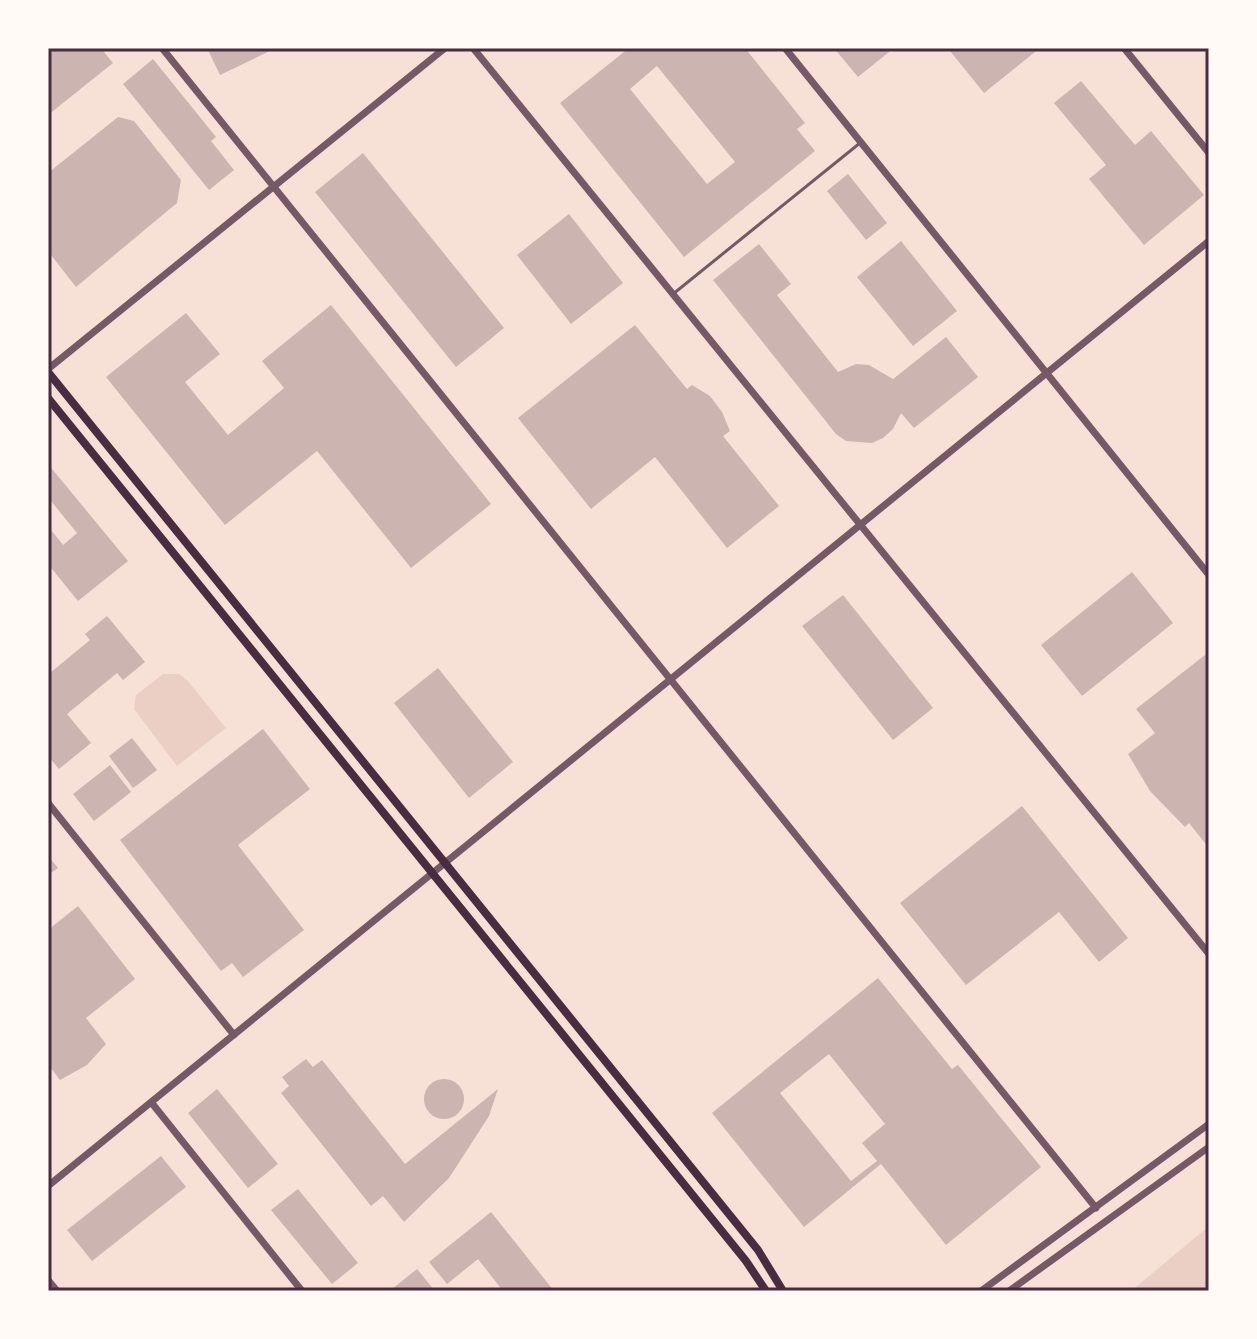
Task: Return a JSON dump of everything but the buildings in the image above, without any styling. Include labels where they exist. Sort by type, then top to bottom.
[{"type":"main road","points":[[48,370],[758,1250],[783,1291]]},
{"type":"main road","points":[[48,398],[746,1261],[766,1291]]},
{"type":"street","points":[[162,48],[1096,1208]]},
{"type":"street","points":[[48,370],[445,48]]},
{"type":"street","points":[[473,48],[1209,954]]},
{"type":"street","points":[[785,48],[1209,575]]},
{"type":"street","points":[[1124,48],[1209,153]]},
{"type":"street","points":[[48,1186],[1209,241]]},
{"type":"street","points":[[48,803],[234,1035]]},
{"type":"street","points":[[151,1102],[302,1291]]},
{"type":"street","points":[[981,1291],[1209,1124]]},
{"type":"street","points":[[1009,1291],[1209,1147]]},
{"type":"street","points":[[48,1280],[57,1291]]},
{"type":"lane","points":[[673,294],[861,142]]},
{"type":"shaded area","points":[[163,674],[179,674],[187,680],[226,728],[177,766],[134,709],[136,695]]},
{"type":"shaded area","points":[[1209,1226],[1209,1291],[1131,1291]]}]
